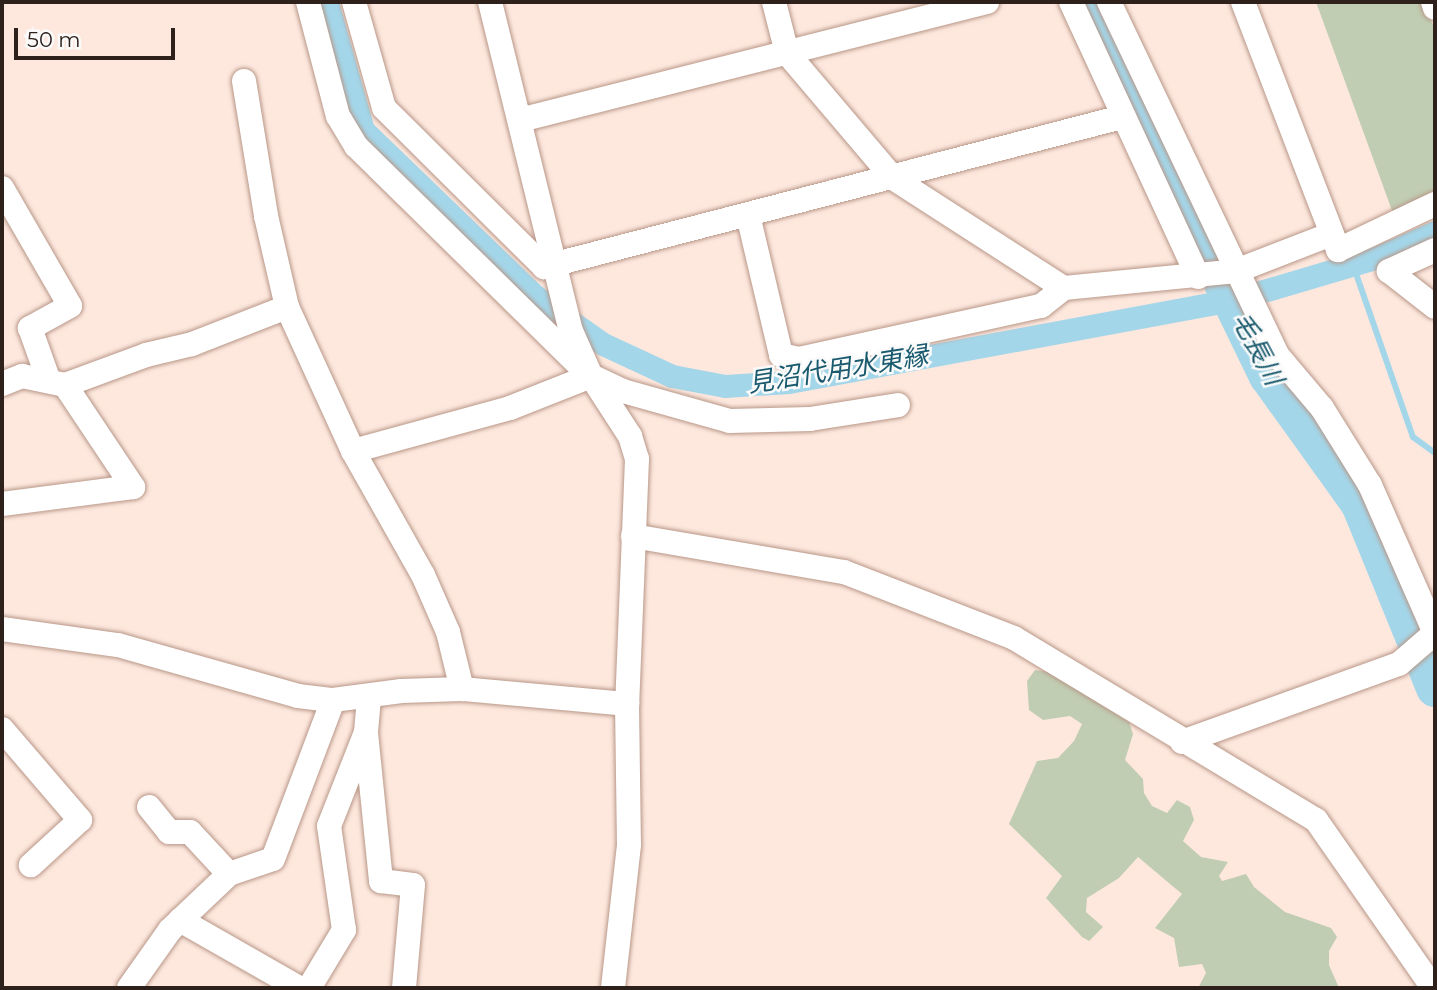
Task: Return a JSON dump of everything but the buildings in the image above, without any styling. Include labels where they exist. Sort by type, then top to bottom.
[{"type":"street","points":[[308,2],[338,116],[356,146],[591,376],[623,391],[730,421],[810,419],[898,405]]},
{"type":"street","points":[[354,2],[384,108],[544,267],[1122,117]]},
{"type":"street","points":[[491,2],[571,331],[591,376],[629,436],[636,459],[627,704],[629,845],[613,988]]},
{"type":"street","points":[[774,2],[787,53],[893,178],[1064,288]]},
{"type":"street","points":[[520,120],[987,2]]},
{"type":"street","points":[[1071,2],[1198,277]]},
{"type":"street","points":[[1109,2],[1278,356],[1322,408],[1370,485],[1435,633],[1399,664],[1182,742]]},
{"type":"street","points":[[1243,2],[1329,235],[1338,250],[1435,204]]},
{"type":"street","points":[[1433,2],[1435,8]]},
{"type":"street","points":[[244,81],[266,216],[287,307],[353,451],[422,575],[448,632],[462,689]]},
{"type":"street","points":[[2,188],[70,306],[30,328],[57,383],[134,487],[2,504]]},
{"type":"street","points":[[748,215],[781,355],[799,359],[1041,306],[1064,288],[1198,277],[1236,271],[1329,235]]},
{"type":"street","points":[[1435,250],[1389,271],[1435,307]]},
{"type":"street","points":[[2,384],[22,376],[57,383],[146,355],[192,345],[287,307]]},
{"type":"street","points":[[353,451],[510,408],[591,376]]},
{"type":"street","points":[[633,536],[844,572],[935,605],[1014,638],[1326,829],[1433,988]]},
{"type":"street","points":[[2,629],[118,645],[285,693],[333,700],[462,689],[627,704]]},
{"type":"street","points":[[369,696],[366,732],[381,881],[413,885],[404,988]]},
{"type":"street","points":[[129,988],[180,920],[229,874],[273,859],[333,700]]},
{"type":"street","points":[[2,729],[80,820],[32,865]]},
{"type":"street","points":[[309,988],[344,930],[329,826],[366,732]]},
{"type":"street","points":[[149,807],[169,832],[190,832],[229,874]]},
{"type":"street","points":[[180,920],[299,988]]},
{"type":"green space","points":[[1316,2],[1426,2],[1435,32],[1435,195],[1394,216]]},
{"type":"green space","points":[[1035,670],[1049,672],[1129,722],[1133,734],[1125,760],[1143,779],[1144,793],[1152,806],[1167,813],[1177,800],[1190,807],[1194,820],[1183,841],[1201,857],[1228,862],[1219,876],[1222,881],[1246,874],[1254,887],[1285,912],[1331,928],[1337,937],[1329,951],[1329,965],[1339,988],[1198,988],[1206,973],[1202,964],[1179,967],[1174,938],[1155,928],[1182,894],[1138,857],[1119,878],[1087,898],[1086,912],[1103,927],[1089,941],[1082,937],[1046,898],[1062,876],[1009,824],[1037,761],[1058,758],[1074,741],[1082,724],[1070,716],[1043,720],[1029,710],[1027,681]]},
{"type":"waterway","name":"見沼代用水東縁","points":[[327,2],[363,130],[535,296],[603,344],[672,376],[725,386],[789,382],[1233,300],[1378,257],[1435,232]]},
{"type":"waterway","name":"毛長川","points":[[1092,2],[1113,57],[1268,376],[1360,504],[1435,688]]},
{"type":"waterway","points":[[1353,265],[1413,437],[1435,453]]}]
